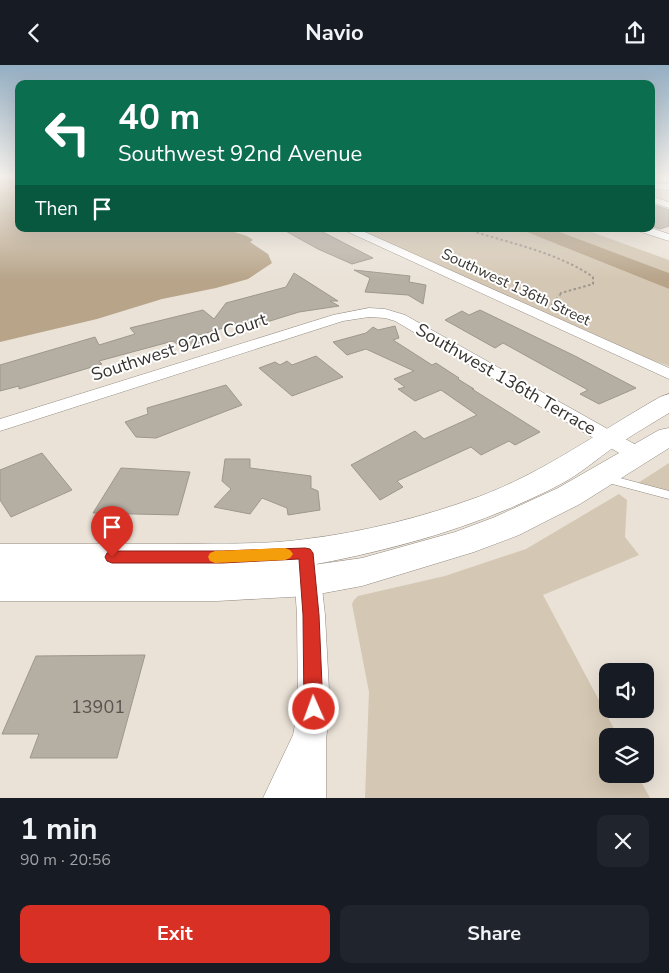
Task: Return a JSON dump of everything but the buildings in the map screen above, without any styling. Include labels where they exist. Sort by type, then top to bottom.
[{"type":"street","name":"Southwest 136th Street","points":[[357,232],[669,374]]},
{"type":"street","name":"Southwest 92nd Court","points":[[0,425],[338,318],[371,311]]},
{"type":"street","name":"Southwest 136th Terrace","points":[[371,311],[400,318],[638,455]]},
{"type":"street","points":[[0,586],[217,586],[307,567],[381,538],[446,520],[491,504],[552,476],[609,438],[669,402]]},
{"type":"street","points":[[0,559],[222,557],[362,572],[462,543],[507,526],[569,496],[669,436]]},
{"type":"street","points":[[307,567],[314,709],[309,739],[308,798]]},
{"type":"street","points":[[281,798],[309,739]]},
{"type":"lane","points":[[601,477],[669,495]]},
{"type":"path","points":[[475,232],[551,256],[575,266],[593,277],[593,284],[587,287],[560,293]]},
{"type":"shaded area","points":[[0,211],[15,211],[15,232],[234,232],[253,240],[250,242],[268,254],[272,263],[248,279],[216,288],[162,299],[97,319],[0,342]]},
{"type":"shaded area","points":[[364,232],[526,232],[669,289],[669,366],[635,354]]},
{"type":"shaded area","points":[[526,232],[560,232],[669,273],[669,289]]},
{"type":"shaded area","points":[[560,232],[591,232],[669,260],[669,273]]},
{"type":"shaded area","points":[[669,463],[669,492],[656,490],[638,483]]},
{"type":"shaded area","points":[[619,494],[627,500],[625,537],[639,555],[543,595],[599,700],[599,718],[608,718],[614,728],[599,728],[599,783],[642,783],[650,798],[365,798],[369,692],[352,604],[354,600],[358,596],[445,576],[526,549]]},
{"type":"slow traffic","points":[[215,557],[285,554]]},
{"type":"route","points":[[112,557],[222,557],[305,553],[311,615],[314,709]]}]
